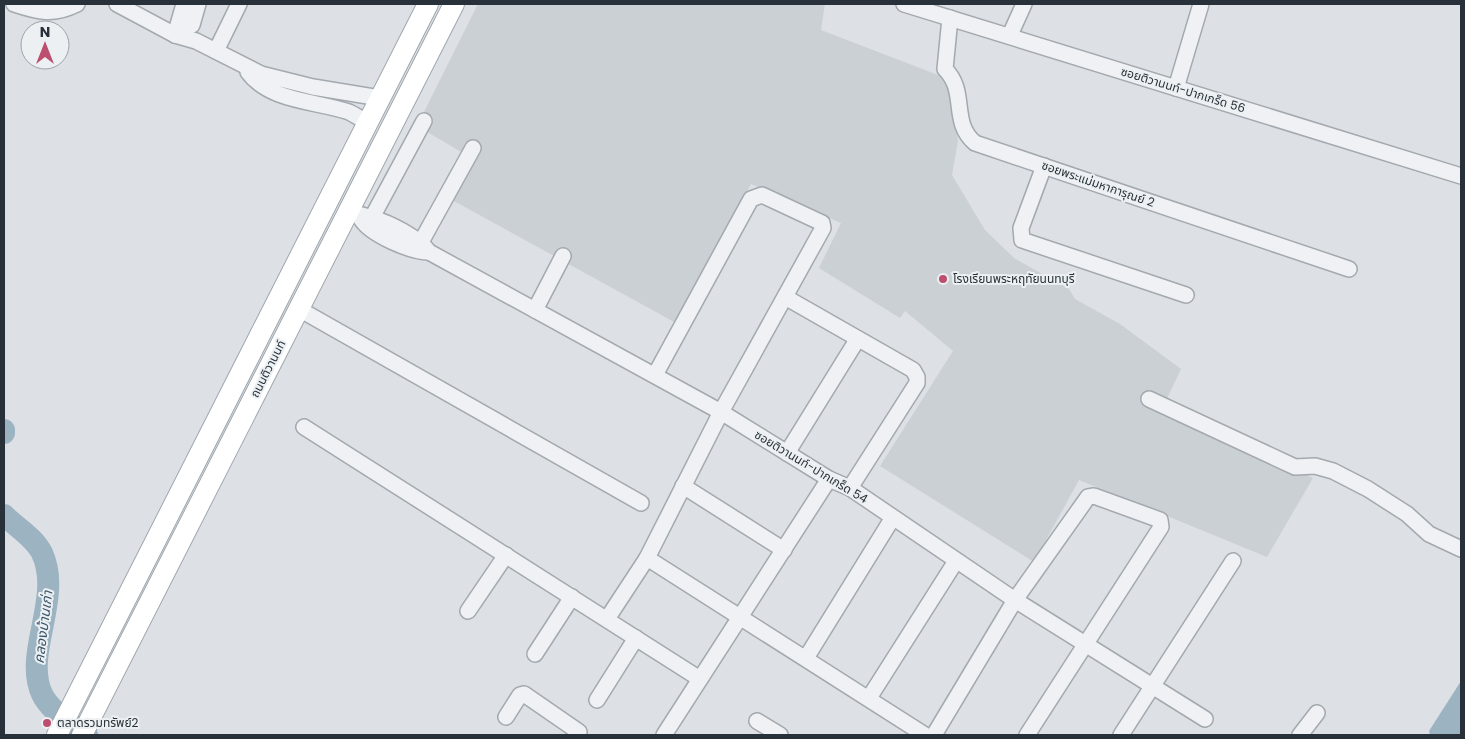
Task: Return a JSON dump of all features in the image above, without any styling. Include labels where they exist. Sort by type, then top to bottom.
[{"type":"main road","name":"ถนนติวานนท์","points":[[57,735],[428,4]]},
{"type":"main road","name":"ถนนติวานนท์","points":[[82,735],[299,309],[362,218],[454,4]]},
{"type":"main road","points":[[248,357],[268,368]]},
{"type":"street","points":[[14,4],[49,13],[63,11],[77,4]]},
{"type":"street","points":[[117,4],[175,35],[196,41],[261,74],[286,81],[380,98]]},
{"type":"street","points":[[175,35],[184,4]]},
{"type":"street","points":[[175,35],[192,25],[198,4]]},
{"type":"street","points":[[216,51],[239,4]]},
{"type":"street","points":[[1010,36],[1024,4]]},
{"type":"street","points":[[1176,88],[1202,4]]},
{"type":"street","name":"ซอยติวานนท์-ปากเกร็ด 56","points":[[914,5],[950,18],[1461,176]]},
{"type":"street","name":"ซอยพระแม่มหาการุณย์ 2","points":[[950,18],[944,70],[954,79],[963,128],[967,136],[975,143],[1349,269]]},
{"type":"street","points":[[243,65],[256,83],[280,94],[350,113],[367,122]]},
{"type":"street","points":[[362,218],[424,121]]},
{"type":"street","points":[[425,247],[473,148]]},
{"type":"street","points":[[1044,166],[1021,228],[1022,240],[1186,295]]},
{"type":"street","points":[[607,619],[646,558],[721,412],[824,226],[762,195],[757,195],[751,199],[655,375]]},
{"type":"street","name":"ซอยติวานนท์-ปากเกร็ด 54","points":[[362,218],[425,247],[721,412],[829,479],[850,488],[892,519],[1084,645],[1205,719]]},
{"type":"street","points":[[535,310],[563,256]]},
{"type":"street","points":[[786,297],[857,340],[914,370],[918,378],[917,383],[850,488]]},
{"type":"street","points":[[299,309],[641,503]]},
{"type":"street","points":[[787,453],[857,340]]},
{"type":"street","points":[[1149,399],[1295,467],[1315,466],[1333,472],[1368,489],[1407,514],[1429,534],[1461,549]]},
{"type":"street","points":[[304,427],[700,679]]},
{"type":"street","points":[[664,735],[829,479]]},
{"type":"street","points":[[683,486],[784,550]]},
{"type":"street","points":[[934,735],[1015,600],[1090,495],[1160,520],[1161,527],[1027,735]]},
{"type":"street","points":[[806,658],[892,519]]},
{"type":"street","points":[[468,611],[506,555]]},
{"type":"street","points":[[646,558],[925,735]]},
{"type":"street","points":[[869,698],[956,561]]},
{"type":"street","points":[[1121,735],[1233,561]]},
{"type":"street","points":[[535,654],[572,597]]},
{"type":"street","points":[[597,700],[636,638]]},
{"type":"street","points":[[506,718],[520,695],[524,694],[579,732]]},
{"type":"street","points":[[1300,735],[1317,713]]},
{"type":"street","points":[[757,721],[780,735]]},
{"type":"shaded area","name":"โรงเรียนพระหฤทัยนนทบุรี","points":[[478,4],[825,4],[821,30],[951,80],[958,141],[952,175],[985,230],[1014,258],[1069,289],[1075,299],[1120,324],[1181,369],[1163,407],[1313,478],[1267,557],[1079,480],[1034,562],[880,466],[953,351],[905,311],[900,318],[819,268],[841,223],[751,184],[676,323],[452,200],[475,160],[417,126]]},
{"type":"water","points":[[1461,681],[1461,735],[1430,735],[1429,731]]},
{"type":"waterway","name":"คลองบ้านเก่า","points":[[4,515],[39,547],[47,570],[46,607],[37,661],[37,678],[42,694],[56,712],[87,735]]},
{"type":"place","name":"โรงเรียนพระหฤทัยนนทบุรี","points":[[943,279]]},
{"type":"place","name":"ตลาดรวมทรัพย์2","points":[[47,723]]}]
